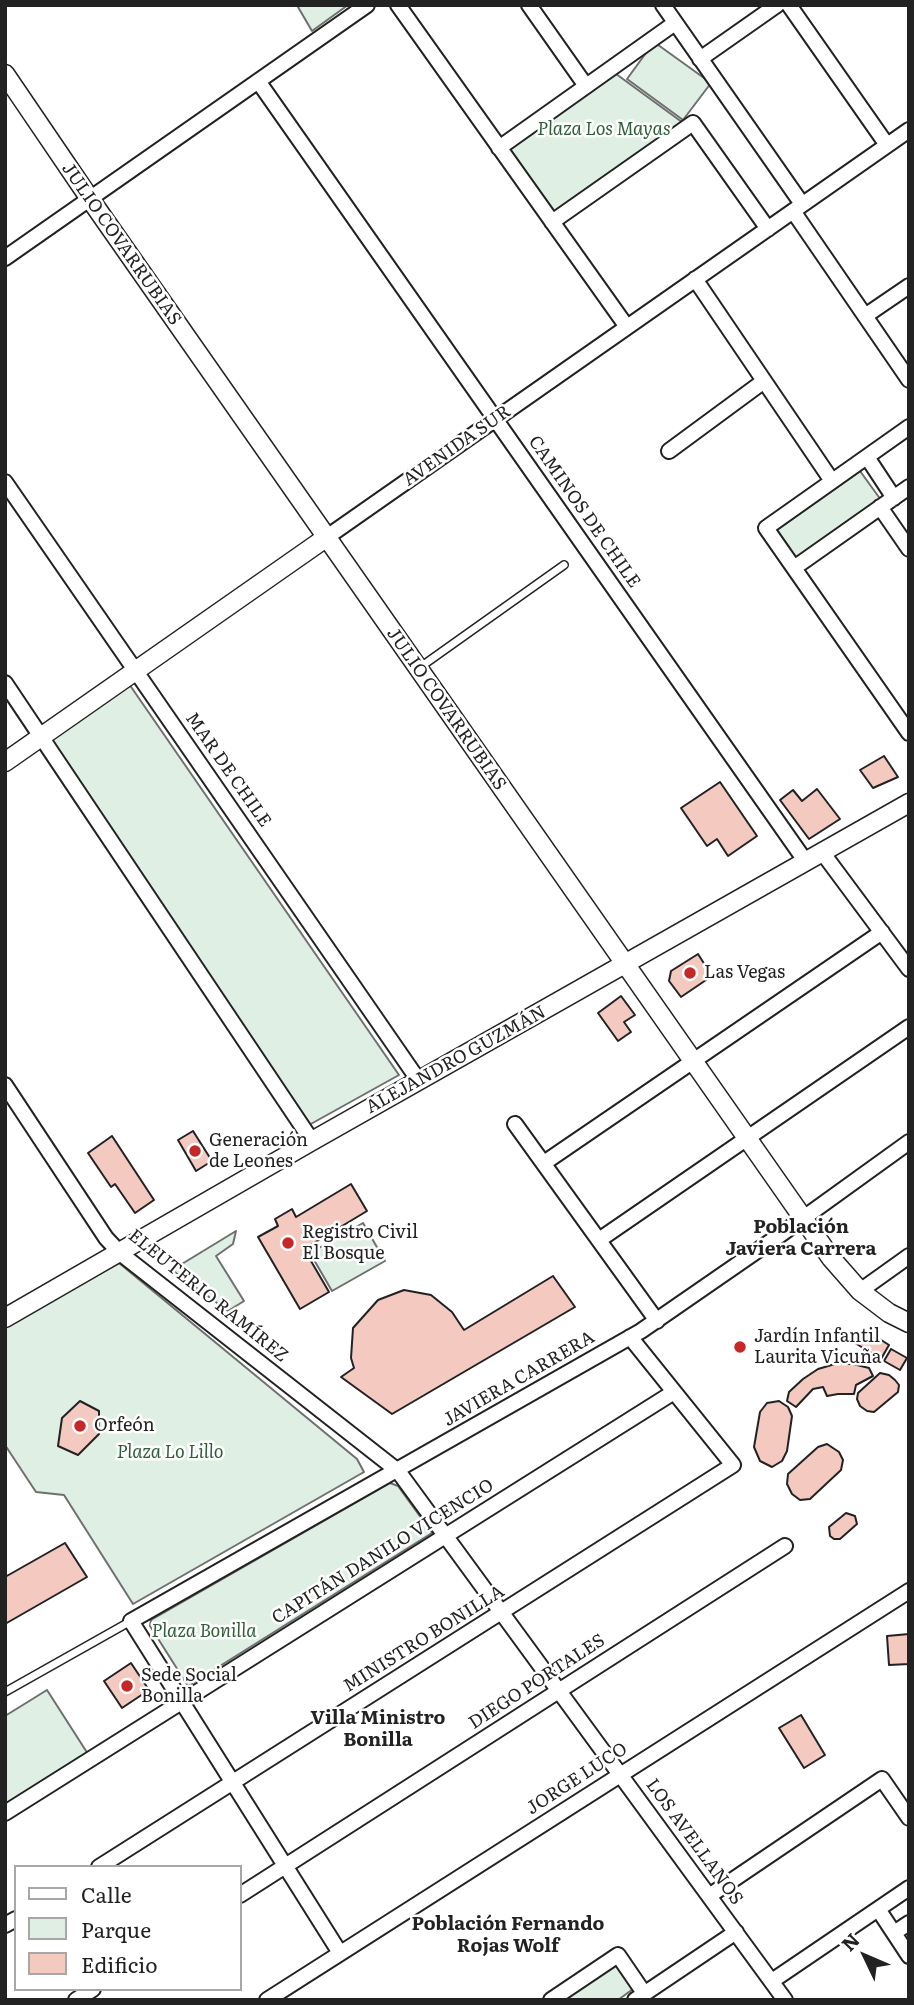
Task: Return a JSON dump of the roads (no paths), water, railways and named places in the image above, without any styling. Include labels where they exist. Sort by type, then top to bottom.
[{"type":"street","points":[[5,258],[368,5]]},
{"type":"street","points":[[398,5],[626,327]]},
{"type":"street","points":[[529,5],[586,86]]},
{"type":"street","points":[[663,5],[909,380]]},
{"type":"street","points":[[700,59],[777,5]]},
{"type":"street","points":[[789,5],[887,145]]},
{"type":"street","points":[[499,148],[675,23]]},
{"type":"street","name":"JULIO COVARRUBIAS","points":[[5,74],[625,965],[840,1269],[860,1290],[889,1313],[909,1323]]},
{"type":"street","name":"CAMINOS DE CHILE","points":[[258,81],[806,862]]},
{"type":"street","points":[[552,222],[693,123],[768,229]]},
{"type":"street","name":"AVENIDA SUR","points":[[5,762],[909,130]]},
{"type":"street","points":[[695,279],[832,481]]},
{"type":"street","points":[[865,316],[909,286]]},
{"type":"street","points":[[669,452],[764,381]]},
{"type":"street","points":[[909,427],[766,528],[909,733]]},
{"type":"street","points":[[867,457],[894,498]]},
{"type":"street","name":"MAR DE CHILE","points":[[5,482],[419,1081]]},
{"type":"street","points":[[794,568],[909,487]]},
{"type":"street","points":[[880,507],[909,549]]},
{"type":"street","points":[[5,683],[312,1141]]},
{"type":"street","name":"ALEJANDRO GUZMÁN","points":[[5,1318],[909,803]]},
{"type":"street","points":[[822,852],[909,969]]},
{"type":"street","points":[[544,1163],[882,932]]},
{"type":"street","points":[[599,1240],[909,1027]]},
{"type":"street","name":"ELEUTERIO RAMÍREZ","points":[[5,1085],[106,1238],[120,1253],[398,1471]]},
{"type":"street","points":[[515,1124],[657,1321]]},
{"type":"street","name":"JAVIERA CARRERA","points":[[131,1621],[630,1338],[804,1219],[909,1142]]},
{"type":"street","points":[[860,1290],[909,1256]]},
{"type":"street","points":[[630,1338],[674,1392]]},
{"type":"street","name":"MINISTRO BONILLA","points":[[102,1865],[733,1465],[674,1392]]},
{"type":"street","name":"CAPITÁN DANILO VICENCIO","points":[[5,1813],[674,1392]]},
{"type":"street","name":"LOS AVELLANOS","points":[[398,1471],[785,2000]]},
{"type":"street","name":"DIEGO PORTALES","points":[[242,1894],[785,1546]]},
{"type":"street","name":"JORGE LUCO","points":[[267,2000],[909,1591]]},
{"type":"street","points":[[131,1621],[340,1954]]},
{"type":"street","points":[[709,1896],[883,1779],[909,1818]]},
{"type":"street","points":[[772,1981],[909,1888]]},
{"type":"street","points":[[878,1909],[909,1955]]},
{"type":"street","points":[[894,1933],[909,1923]]},
{"type":"street","points":[[551,2000],[618,1955],[639,1997],[736,1932]]},
{"type":"lane","points":[[418,668],[564,565]]},
{"type":"lane","points":[[5,1692],[131,1621]]},
{"type":"place","name":"Las Vegas","points":[[690,973]]},
{"type":"place","name":"Generación de Leones","points":[[195,1151]]},
{"type":"place","name":"Registro Civil El Bosque","points":[[288,1243]]},
{"type":"place","name":"Jardín Infantil Laurita Vicuña","points":[[740,1347]]},
{"type":"place","name":"Orfeón","points":[[80,1426]]},
{"type":"place","name":"Sede Social Bonilla","points":[[127,1686]]},
{"type":"district","name":"Población Javiera Carrera","points":[[801,1238]]},
{"type":"district","name":"Villa Ministro Bonilla","points":[[378,1729]]},
{"type":"district","name":"Población Fernando Rojas Wolf","points":[[508,1935]]},
{"type":"park label","name":"Plaza Los Mayas","points":[[604,130]]},
{"type":"park label","name":"Plaza Lo Lillo","points":[[170,1453]]},
{"type":"park label","name":"Plaza Bonilla","points":[[204,1632]]}]
